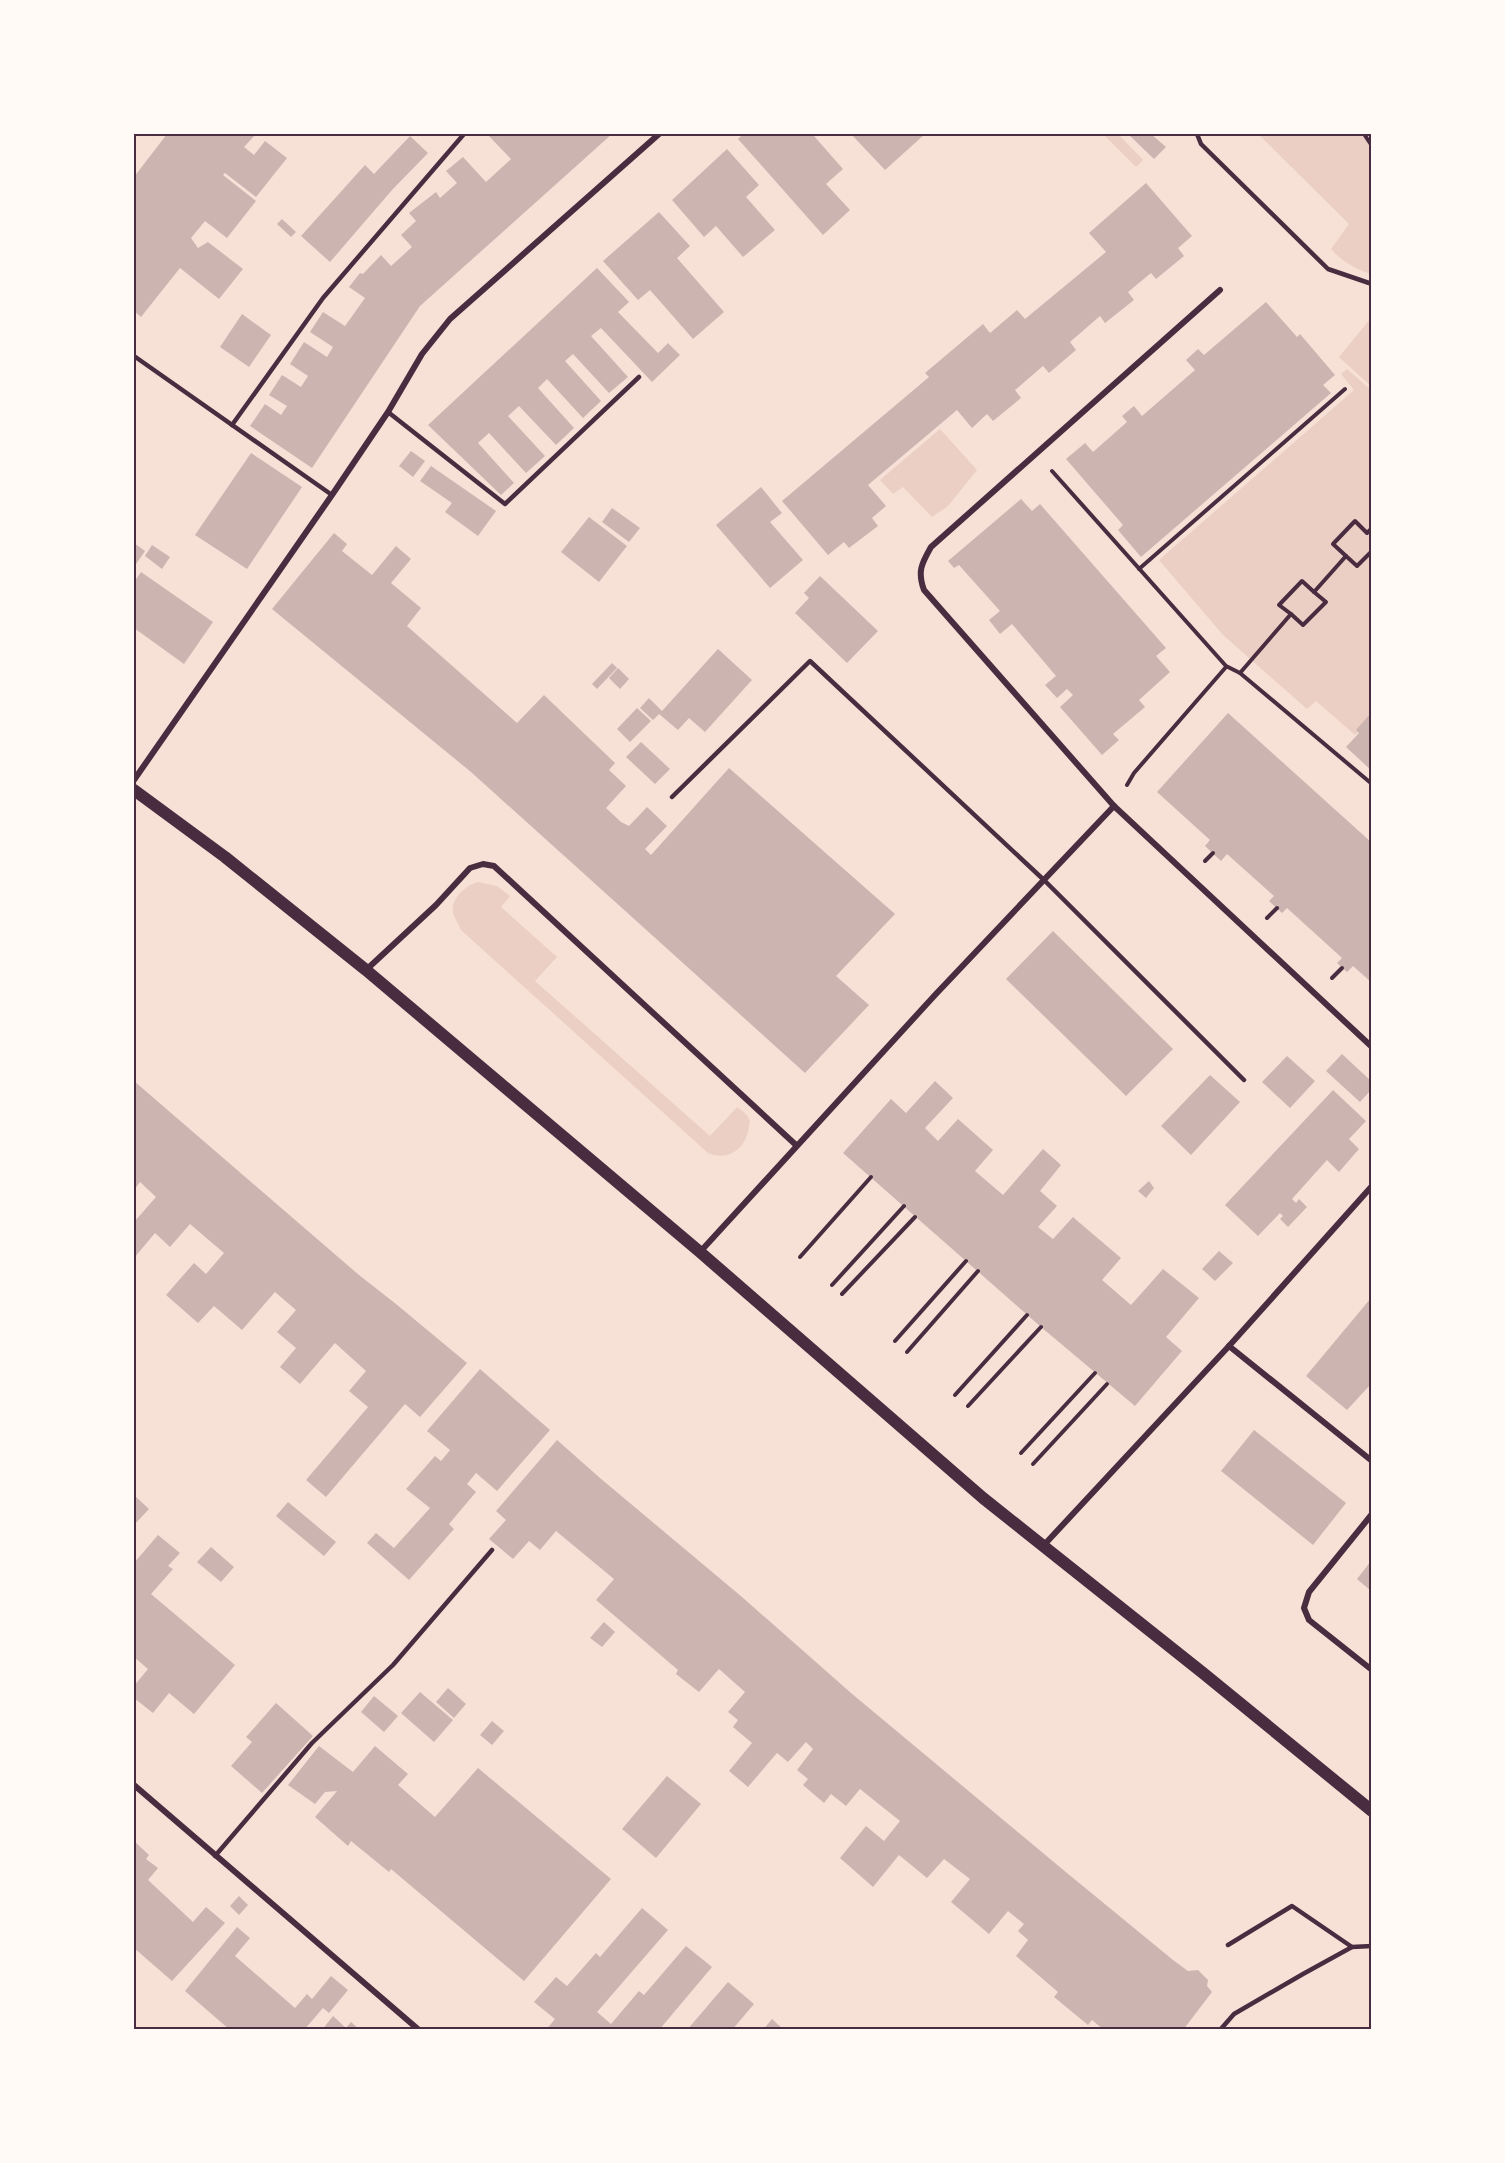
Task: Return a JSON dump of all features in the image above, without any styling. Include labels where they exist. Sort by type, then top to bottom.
[{"type":"main road","points":[[134,790],[225,857],[366,970],[700,1252],[983,1498],[1371,1811]]},
{"type":"street","points":[[134,780],[332,495],[388,412],[422,354],[450,319],[659,134]]},
{"type":"street","points":[[1220,290],[931,547],[923,561],[919,576],[924,590],[1114,806],[1371,1047]]},
{"type":"street","points":[[700,1252],[935,995],[1114,806]]},
{"type":"street","points":[[366,970],[436,905],[470,867],[483,864],[494,866],[796,1145]]},
{"type":"street","points":[[1044,1545],[1229,1346],[1371,1186]]},
{"type":"street","points":[[1229,1346],[1371,1461]]},
{"type":"street","points":[[1371,1514],[1309,1592],[1304,1608],[1309,1620],[1371,1670]]},
{"type":"street","points":[[134,1785],[419,2030]]},
{"type":"lane","points":[[231,424],[323,298],[465,134]]},
{"type":"lane","points":[[1197,134],[1201,144],[1328,269],[1371,284]]},
{"type":"lane","points":[[134,356],[332,495]]},
{"type":"lane","points":[[388,412],[505,504],[639,377]]},
{"type":"lane","points":[[672,797],[810,661],[1045,880],[1244,1080]]},
{"type":"lane","points":[[215,1856],[312,1743],[393,1665],[492,1550]]},
{"type":"lane","points":[[1228,1945],[1292,1906],[1352,1947]]},
{"type":"lane","points":[[1220,2030],[1234,2014],[1352,1947],[1371,1946]]},
{"type":"path","points":[[1364,134],[1371,146]]},
{"type":"path","points":[[1139,569],[1345,389]]},
{"type":"path","points":[[1036,452],[1226,666],[1240,673],[1371,784]]},
{"type":"path","points":[[1371,536],[1355,521],[1333,544],[1357,566],[1371,551]]},
{"type":"path","points":[[1367,532],[1371,528]]},
{"type":"path","points":[[1314,592],[1346,555]]},
{"type":"path","points":[[1302,580],[1326,602],[1303,625],[1291,614],[1279,605],[1302,580]]},
{"type":"path","points":[[1240,673],[1291,614]]},
{"type":"path","points":[[1114,806],[1134,773],[1226,666]]},
{"type":"path","points":[[800,1257],[871,1177]]},
{"type":"path","points":[[832,1286],[904,1206]]},
{"type":"path","points":[[842,1294],[915,1216]]},
{"type":"path","points":[[895,1341],[966,1261]]},
{"type":"path","points":[[907,1352],[978,1271]]},
{"type":"path","points":[[956,1395],[1027,1315]]},
{"type":"path","points":[[968,1406],[1041,1327]]},
{"type":"path","points":[[1021,1453],[1095,1373]]},
{"type":"path","points":[[1033,1464],[1107,1384]]},
{"type":"shaded area","points":[[1103,134],[1122,134],[1120,136],[1143,160],[1136,167]]},
{"type":"shaded area","points":[[1258,134],[1371,134],[1371,274],[1340,258],[1331,249],[1349,224]]},
{"type":"shaded area","points":[[1371,318],[1371,386],[1339,357]]},
{"type":"shaded area","points":[[1347,369],[1371,390],[1371,718],[1355,735],[1316,701],[1307,709],[1223,635],[1159,560],[1354,390],[1341,374]]},
{"type":"shaded area","points":[[940,429],[977,470],[948,506],[932,517],[903,487],[893,494],[880,480]]},
{"type":"shaded area","points":[[478,882],[497,886],[510,896],[501,907],[557,957],[535,981],[710,1136],[737,1107],[746,1114],[749,1127],[743,1144],[738,1149],[721,1156],[708,1153],[461,930],[454,916],[453,905],[463,890]]},
{"type":"building","points":[[167,134],[256,134],[244,147],[254,155],[265,141],[287,158],[256,197],[225,173],[223,175],[256,201],[227,238],[205,221],[191,238],[198,248],[208,242],[243,269],[219,299],[180,268],[141,317],[134,311],[134,177]]},
{"type":"building","points":[[487,134],[612,134],[420,306],[312,468],[250,426],[265,404],[281,415],[287,406],[269,395],[282,375],[301,387],[308,376],[290,364],[304,342],[327,357],[333,347],[310,332],[323,312],[345,326],[365,298],[349,287],[360,273],[363,274],[381,255],[391,266],[412,247],[401,235],[416,221],[409,213],[436,192],[440,198],[457,183],[446,171],[463,157],[486,182],[511,159]]},
{"type":"building","points":[[743,134],[816,134],[814,136],[843,169],[826,184],[850,210],[823,235],[738,139]]},
{"type":"building","points":[[851,134],[925,134],[885,170]]},
{"type":"building","points":[[1128,134],[1151,134],[1166,147],[1154,159]]},
{"type":"building","points":[[410,136],[428,153],[392,190],[330,262],[301,236],[365,165],[374,174]]},
{"type":"building","points":[[727,149],[759,185],[746,197],[775,230],[743,257],[716,226],[704,237],[672,200]]},
{"type":"building","points":[[1146,183],[1192,236],[1178,248],[1184,256],[1156,279],[1151,273],[1128,292],[1134,300],[1105,323],[1100,316],[1070,342],[1076,350],[1049,373],[1043,366],[1015,390],[1021,398],[993,421],[987,414],[972,428],[957,410],[868,485],[886,506],[872,518],[878,526],[849,548],[844,542],[828,555],[782,501],[929,377],[925,373],[983,324],[990,333],[1017,310],[1025,319],[1106,252],[1089,233]]},
{"type":"building","points":[[659,212],[690,246],[677,258],[724,312],[693,339],[650,290],[638,300],[603,261]]},
{"type":"building","points":[[282,219],[296,232],[291,237],[277,224]]},
{"type":"building","points":[[597,268],[629,302],[618,312],[658,353],[668,343],[680,355],[652,382],[601,328],[591,336],[628,377],[609,393],[573,354],[565,361],[601,401],[583,418],[547,379],[538,388],[574,428],[556,445],[519,406],[508,416],[545,456],[526,473],[489,433],[478,443],[514,483],[501,495],[428,425]]},
{"type":"building","points":[[1266,302],[1297,337],[1300,334],[1335,375],[1323,385],[1331,393],[1141,557],[1118,530],[1123,525],[1066,459],[1085,443],[1093,452],[1127,422],[1122,416],[1134,406],[1142,416],[1195,370],[1186,360],[1198,349],[1204,355]]},
{"type":"building","points":[[242,314],[271,335],[249,367],[220,347]]},
{"type":"building","points":[[411,451],[425,461],[413,477],[399,466]]},
{"type":"building","points":[[251,453],[302,487],[247,569],[195,535]]},
{"type":"building","points":[[431,466],[496,511],[478,536],[445,512],[452,503],[420,481]]},
{"type":"building","points":[[761,487],[782,513],[770,522],[803,560],[770,588],[716,525]]},
{"type":"building","points":[[1021,499],[1032,511],[1040,504],[1166,648],[1156,656],[1170,672],[1139,700],[1145,707],[1113,734],[1119,740],[1102,755],[1060,707],[1073,695],[1067,689],[1057,698],[1045,685],[1056,676],[1012,624],[1000,634],[989,620],[1000,611],[959,565],[954,568],[948,561]]},
{"type":"building","points":[[612,508],[640,528],[629,542],[602,522]]},
{"type":"building","points":[[589,517],[627,546],[599,582],[561,552]]},
{"type":"building","points":[[334,533],[347,544],[342,551],[372,575],[396,546],[411,559],[391,583],[421,608],[407,626],[517,723],[544,695],[615,763],[609,770],[626,786],[606,808],[629,826],[647,807],[667,826],[645,849],[651,855],[729,768],[895,914],[836,976],[869,1005],[805,1073],[471,772],[272,609]]},
{"type":"building","points":[[134,543],[145,551],[134,567]]},
{"type":"building","points":[[152,545],[170,557],[162,569],[145,556]]},
{"type":"building","points":[[141,572],[213,622],[184,664],[134,628],[134,582]]},
{"type":"building","points":[[820,576],[878,631],[847,663],[795,613],[809,598],[804,593]]},
{"type":"building","points":[[718,649],[752,680],[705,732],[689,718],[678,730],[659,714],[653,720],[640,708],[649,698],[662,711]]},
{"type":"building","points":[[612,663],[617,668],[597,689],[592,684]]},
{"type":"building","points":[[618,668],[629,679],[620,689],[609,678]]},
{"type":"building","points":[[637,708],[651,721],[630,742],[617,729]]},
{"type":"building","points":[[1228,713],[1371,842],[1371,982],[1353,966],[1347,972],[1337,963],[1342,958],[1287,908],[1282,913],[1269,901],[1274,896],[1227,854],[1221,861],[1205,846],[1210,840],[1157,792]]},
{"type":"building","points":[[1371,713],[1371,770],[1346,747],[1359,733],[1356,730]]},
{"type":"building","points":[[641,742],[670,769],[655,784],[626,757]]},
{"type":"building","points":[[1053,931],[1173,1049],[1126,1096],[1006,979]]},
{"type":"building","points":[[1342,1054],[1371,1081],[1371,1090],[1360,1102],[1326,1071]]},
{"type":"building","points":[[1287,1056],[1315,1081],[1290,1108],[1262,1082]]},
{"type":"building","points":[[1210,1075],[1240,1102],[1191,1155],[1161,1126]]},
{"type":"building","points":[[134,1081],[359,1275],[467,1363],[420,1417],[405,1404],[326,1497],[306,1480],[368,1407],[349,1391],[366,1371],[335,1343],[300,1384],[280,1367],[296,1348],[277,1332],[296,1310],[275,1292],[242,1330],[214,1306],[198,1323],[166,1295],[194,1263],[206,1274],[224,1253],[190,1224],[170,1247],[155,1233],[134,1258],[134,1222],[156,1197],[140,1182],[134,1190]]},
{"type":"building","points":[[935,1081],[953,1098],[925,1128],[938,1141],[958,1119],[993,1150],[975,1171],[1003,1195],[1043,1149],[1061,1165],[1040,1191],[1057,1206],[1038,1227],[1053,1239],[1073,1217],[1121,1258],[1102,1280],[1131,1305],[1163,1269],[1199,1298],[1166,1337],[1182,1351],[1135,1406],[1041,1327],[843,1153],[891,1099],[906,1113]]},
{"type":"building","points":[[1333,1090],[1366,1121],[1349,1139],[1359,1149],[1339,1172],[1327,1160],[1292,1199],[1296,1203],[1299,1199],[1307,1207],[1288,1227],[1280,1219],[1283,1216],[1280,1213],[1258,1236],[1225,1205]]},
{"type":"building","points":[[1149,1181],[1154,1188],[1146,1198],[1138,1191]]},
{"type":"building","points":[[1219,1251],[1233,1263],[1215,1281],[1202,1269]]},
{"type":"building","points":[[1371,1298],[1371,1384],[1347,1410],[1306,1376]]},
{"type":"building","points":[[480,1369],[550,1430],[497,1491],[476,1473],[467,1484],[476,1492],[449,1524],[454,1529],[409,1580],[367,1543],[376,1533],[394,1548],[430,1508],[406,1489],[435,1456],[441,1461],[450,1450],[427,1431]]},
{"type":"building","points":[[1254,1430],[1346,1503],[1313,1545],[1221,1471]]},
{"type":"building","points":[[557,1440],[851,1693],[1067,1873],[1173,1960],[1188,1971],[1198,1970],[1208,1980],[1207,1986],[1212,1992],[1183,2030],[1151,2030],[1148,2027],[1146,2030],[1104,2030],[1092,2020],[1088,2025],[1054,1997],[1058,1992],[1016,1956],[1028,1940],[1018,1931],[1024,1924],[1008,1911],[989,1934],[951,1902],[970,1879],[944,1859],[927,1878],[899,1855],[873,1887],[840,1858],[866,1826],[884,1841],[900,1821],[860,1789],[846,1806],[831,1794],[824,1803],[803,1785],[808,1779],[797,1770],[813,1749],[806,1742],[788,1762],[777,1753],[748,1787],[729,1771],[752,1743],[733,1727],[738,1720],[728,1712],[745,1692],[719,1669],[699,1692],[676,1674],[678,1670],[596,1600],[614,1579],[556,1531],[540,1550],[529,1541],[513,1559],[489,1539],[506,1520],[496,1511]]},
{"type":"building","points":[[134,1495],[149,1509],[134,1525]]},
{"type":"building","points":[[288,1502],[336,1542],[324,1556],[276,1516]]},
{"type":"building","points":[[158,1535],[180,1553],[168,1566],[173,1569],[151,1594],[235,1665],[194,1714],[169,1693],[153,1713],[134,1698],[134,1686],[148,1669],[134,1657],[134,1563]]},
{"type":"building","points":[[211,1547],[234,1567],[221,1582],[197,1562]]},
{"type":"building","points":[[1371,1561],[1371,1591],[1357,1579]]},
{"type":"building","points":[[604,1622],[615,1632],[602,1647],[590,1638]]},
{"type":"building","points":[[448,1688],[466,1704],[454,1718],[436,1702]]},
{"type":"building","points":[[420,1692],[453,1720],[434,1742],[401,1713]]},
{"type":"building","points":[[374,1696],[398,1716],[384,1732],[361,1712]]},
{"type":"building","points":[[276,1703],[313,1736],[262,1793],[231,1766],[252,1742],[246,1737]]},
{"type":"building","points":[[492,1721],[504,1731],[492,1745],[480,1735]]},
{"type":"building","points":[[319,1746],[353,1772],[375,1746],[408,1774],[398,1785],[435,1817],[478,1768],[611,1879],[524,1981],[391,1869],[389,1872],[351,1841],[348,1846],[315,1817],[337,1791],[325,1792],[315,1804],[288,1785]]},
{"type":"building","points":[[667,1776],[701,1804],[656,1858],[622,1829]]},
{"type":"building","points":[[134,1841],[149,1855],[146,1859],[158,1868],[148,1880],[193,1922],[206,1907],[225,1923],[172,1981],[134,1948]]},
{"type":"building","points":[[239,1896],[248,1905],[239,1915],[230,1906]]},
{"type":"building","points":[[642,1908],[668,1930],[597,2012],[611,2024],[639,1991],[644,1995],[686,1946],[712,1967],[659,2030],[546,2030],[555,2019],[534,2002],[556,1977],[567,1986],[596,1953],[600,1957]]},
{"type":"building","points":[[237,1927],[250,1938],[235,1956],[295,2008],[307,1994],[312,1999],[331,1976],[348,1990],[329,2013],[323,2008],[304,2030],[230,2030],[185,1991]]},
{"type":"building","points":[[728,1982],[754,2004],[732,2030],[687,2030]]},
{"type":"building","points":[[333,2016],[346,2028],[351,2022],[360,2030],[322,2030]]},
{"type":"building","points":[[772,2019],[784,2030],[763,2030]]}]
